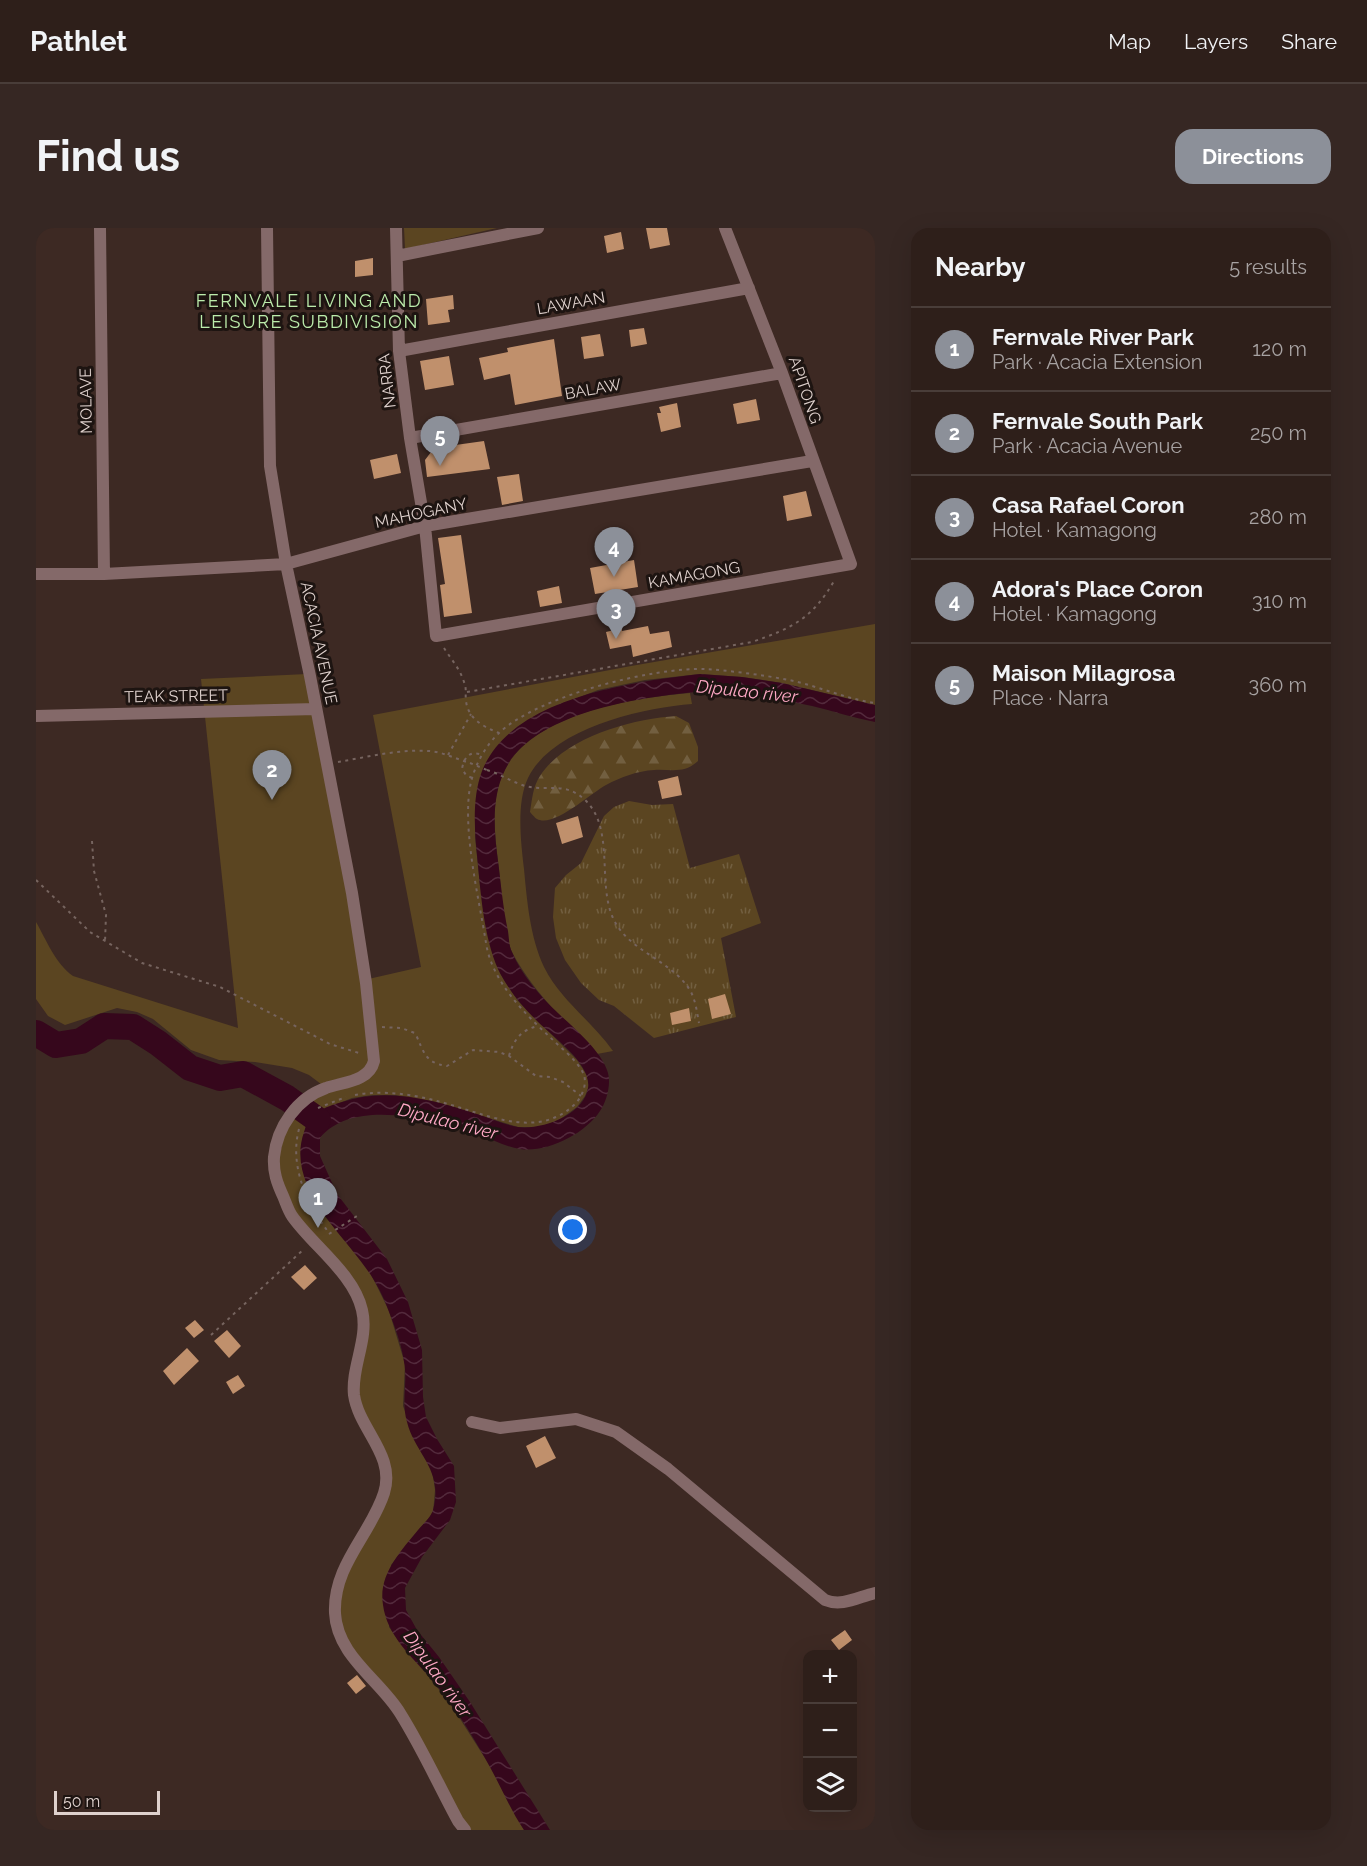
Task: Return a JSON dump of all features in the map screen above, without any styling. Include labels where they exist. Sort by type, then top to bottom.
[{"type":"street","name":"MOLAVE","points":[[100,228],[104,574]]},
{"type":"street","name":"ACACIA AVENUE","points":[[267,228],[270,466],[286,564],[352,892],[374,1057]]},
{"type":"street","name":"NARRA","points":[[396,228],[399,351],[424,526],[436,636]]},
{"type":"street","points":[[397,256],[532,228]]},
{"type":"street","name":"APITONG","points":[[725,228],[782,373],[845,565]]},
{"type":"street","name":"LAWAAN","points":[[399,351],[749,288]]},
{"type":"street","name":"BALAW","points":[[410,438],[782,373]]},
{"type":"street","name":"MAHOGANY","points":[[36,574],[104,574],[286,564],[424,526],[812,461]]},
{"type":"street","name":"KAMAGONG","points":[[436,636],[845,565]]},
{"type":"street","name":"TEAK STREET","points":[[36,716],[316,709]]},
{"type":"street","points":[[374,1057],[373,1067],[358,1078],[312,1094],[289,1116],[280,1134],[274,1156],[274,1177],[291,1215],[350,1284],[362,1310],[362,1342],[354,1395],[362,1419],[378,1444],[386,1470],[385,1490],[377,1510],[352,1551],[339,1582],[335,1613],[343,1644],[400,1712],[465,1830]]},
{"type":"street","points":[[471,1422],[500,1428],[576,1419],[616,1432],[669,1469],[825,1600],[833,1604],[843,1603],[875,1593]]},
{"type":"path","points":[[467,692],[752,642],[786,630],[812,612],[845,565]]},
{"type":"path","points":[[436,636],[459,671],[467,692],[466,701],[471,714],[485,728],[499,733]]},
{"type":"path","points":[[316,1109],[351,1096],[372,1092],[435,1100],[516,1123],[536,1124],[555,1119],[581,1096],[585,1086],[585,1077],[576,1063],[518,1004],[499,978],[487,953],[469,834],[468,807],[476,766],[499,733],[539,707],[600,686],[659,674],[705,669],[790,680],[875,703]]},
{"type":"path","points":[[448,755],[471,714]]},
{"type":"path","points":[[327,764],[406,752],[429,751],[448,755],[526,786],[564,788],[583,798],[592,807],[602,834],[611,915],[624,934],[671,970],[686,985],[694,998],[699,1023]]},
{"type":"path","points":[[472,778],[462,769],[464,761],[468,754],[475,752],[483,755]]},
{"type":"path","points":[[92,841],[94,872],[106,915],[105,942]]},
{"type":"path","points":[[36,880],[90,932],[142,963],[220,987],[330,1044],[374,1057]]},
{"type":"path","points":[[509,1056],[519,1035],[526,1029],[538,1026]]},
{"type":"path","points":[[370,1027],[401,1028],[415,1033],[425,1056],[436,1065],[447,1066],[472,1050],[499,1052],[509,1056],[536,1076],[550,1077],[563,1082],[581,1096]]},
{"type":"path","points":[[300,1124],[295,1142],[295,1159],[301,1182],[312,1208],[330,1234],[357,1216]]},
{"type":"path","points":[[212,1335],[313,1241]]},
{"type":"green space","points":[[404,228],[497,228],[405,249]]},
{"type":"green space","points":[[875,624],[875,705],[782,683],[700,674],[645,680],[598,690],[547,710],[476,807],[475,837],[480,886],[500,973],[518,1001],[577,1060],[587,1075],[589,1086],[577,1107],[559,1120],[541,1127],[518,1127],[436,1102],[395,1095],[372,1095],[352,1098],[315,1113],[306,1125],[301,1158],[306,1180],[318,1208],[369,1270],[389,1311],[405,1364],[403,1406],[418,1446],[432,1469],[435,1490],[433,1513],[391,1565],[389,1627],[455,1711],[490,1766],[524,1830],[465,1830],[400,1712],[343,1644],[339,1582],[377,1510],[386,1470],[354,1395],[362,1310],[350,1284],[291,1215],[274,1177],[289,1116],[325,1087],[309,1075],[292,1068],[255,1062],[219,1060],[191,1050],[153,1019],[137,1012],[117,1008],[65,1025],[48,1016],[36,999],[36,922],[56,958],[73,976],[238,1028],[201,679],[307,674],[364,980],[421,967],[373,715],[631,666]]},
{"type":"green space","points":[[690,693],[692,704],[624,716],[577,734],[557,746],[540,761],[524,788],[521,835],[528,906],[535,944],[544,967],[559,990],[613,1051],[597,1054],[542,996],[522,969],[510,947],[503,913],[496,840],[497,792],[507,766],[524,745],[548,728],[575,716],[605,707],[635,700]]},
{"type":"green space","points":[[676,716],[689,723],[698,747],[698,761],[693,765],[678,770],[648,771],[623,777],[606,785],[553,819],[537,819],[530,812],[533,793],[540,776],[551,762],[566,751],[601,732],[640,721]]},
{"type":"green space","points":[[629,801],[652,805],[673,804],[690,868],[739,854],[761,923],[721,938],[736,1017],[654,1038],[614,1006],[599,1000],[581,983],[565,960],[556,938],[553,917],[555,888],[581,863],[604,816],[614,807]]},
{"type":"water","name":"Dipulao river","points":[[700,674],[782,683],[875,705],[875,722],[774,699],[749,695],[694,692],[632,701],[581,714],[535,737],[517,752],[505,770],[497,792],[495,815],[503,905],[511,950],[520,968],[532,984],[551,1006],[586,1039],[604,1063],[609,1080],[603,1107],[585,1127],[575,1134],[542,1148],[520,1149],[440,1123],[374,1115],[353,1118],[335,1125],[320,1138],[320,1156],[337,1194],[387,1259],[408,1302],[422,1350],[423,1397],[426,1417],[454,1466],[456,1502],[450,1520],[422,1557],[405,1588],[406,1610],[417,1630],[470,1702],[550,1830],[524,1830],[463,1721],[438,1687],[400,1644],[385,1616],[382,1594],[387,1574],[398,1555],[432,1513],[435,1484],[407,1422],[403,1356],[387,1306],[369,1272],[329,1221],[308,1188],[302,1170],[300,1151],[304,1132],[314,1115],[329,1106],[359,1098],[393,1096],[427,1100],[518,1127],[550,1123],[579,1106],[588,1088],[588,1079],[584,1070],[570,1052],[513,994],[501,975],[491,950],[482,906],[476,842],[476,794],[482,771],[497,746],[519,726],[546,710],[576,698],[609,689]]},
{"type":"building","points":[[646,228],[667,228],[670,245],[650,249]]},
{"type":"building","points":[[621,232],[624,249],[607,253],[604,236]]},
{"type":"building","points":[[373,258],[373,275],[355,277],[355,261]]},
{"type":"building","points":[[453,295],[454,309],[448,310],[450,322],[428,325],[426,299]]},
{"type":"building","points":[[644,328],[647,344],[631,347],[629,330]]},
{"type":"building","points":[[600,334],[604,356],[584,359],[581,337]]},
{"type":"building","points":[[554,339],[562,396],[515,405],[510,374],[484,380],[479,358],[508,352],[507,348]]},
{"type":"building","points":[[449,356],[454,385],[425,390],[420,361]]},
{"type":"building","points":[[756,399],[760,420],[737,424],[733,404]]},
{"type":"building","points":[[677,403],[681,427],[661,432],[657,413],[661,413],[659,407]]},
{"type":"building","points":[[484,441],[490,469],[427,477],[425,460],[434,448]]},
{"type":"building","points":[[397,454],[401,473],[374,479],[370,460]]},
{"type":"building","points":[[519,474],[523,501],[502,505],[497,477]]},
{"type":"building","points":[[806,491],[812,516],[787,521],[783,496]]},
{"type":"building","points":[[461,535],[472,613],[444,617],[440,585],[445,584],[438,538]]},
{"type":"building","points":[[634,560],[638,587],[595,594],[590,568]]},
{"type":"building","points":[[559,586],[562,603],[540,607],[537,591]]},
{"type":"building","points":[[648,626],[650,634],[669,631],[672,647],[633,657],[631,645],[610,649],[606,632]]},
{"type":"building","points":[[678,776],[682,795],[662,799],[658,781]]},
{"type":"building","points":[[578,816],[583,837],[562,844],[556,823]]},
{"type":"building","points":[[725,994],[731,1014],[712,1019],[708,999]]},
{"type":"building","points":[[689,1008],[691,1021],[672,1025],[670,1013]]},
{"type":"building","points":[[305,1265],[317,1278],[304,1290],[291,1277]]},
{"type":"building","points":[[195,1320],[204,1330],[194,1338],[185,1328]]},
{"type":"building","points":[[227,1330],[241,1346],[229,1358],[214,1341]]},
{"type":"building","points":[[187,1348],[199,1361],[174,1385],[163,1371]]},
{"type":"building","points":[[238,1375],[245,1386],[233,1394],[226,1382]]},
{"type":"building","points":[[545,1436],[556,1458],[536,1468],[526,1446]]},
{"type":"building","points":[[845,1630],[852,1640],[839,1650],[831,1640]]},
{"type":"building","points":[[357,1675],[366,1686],[356,1694],[347,1683]]},
{"type":"waterway","points":[[36,1033],[56,1045],[81,1041],[104,1026],[133,1027],[190,1068],[220,1078],[243,1074],[287,1098],[318,1120]]},
{"type":"place","name":"Maison Milagrosa","points":[[440,466]]},
{"type":"place","name":"Adora's Place Coron","points":[[614,577]]},
{"type":"place","name":"Casa Rafael Coron","points":[[616,639]]},
{"type":"place","name":"Fernvale South Park","points":[[272,800]]},
{"type":"place","name":"Fernvale River Park","points":[[318,1228]]},
{"type":"district","name":"FERNVALE LIVING AND LEISURE SUBDIVISION","points":[[309,310]]}]
